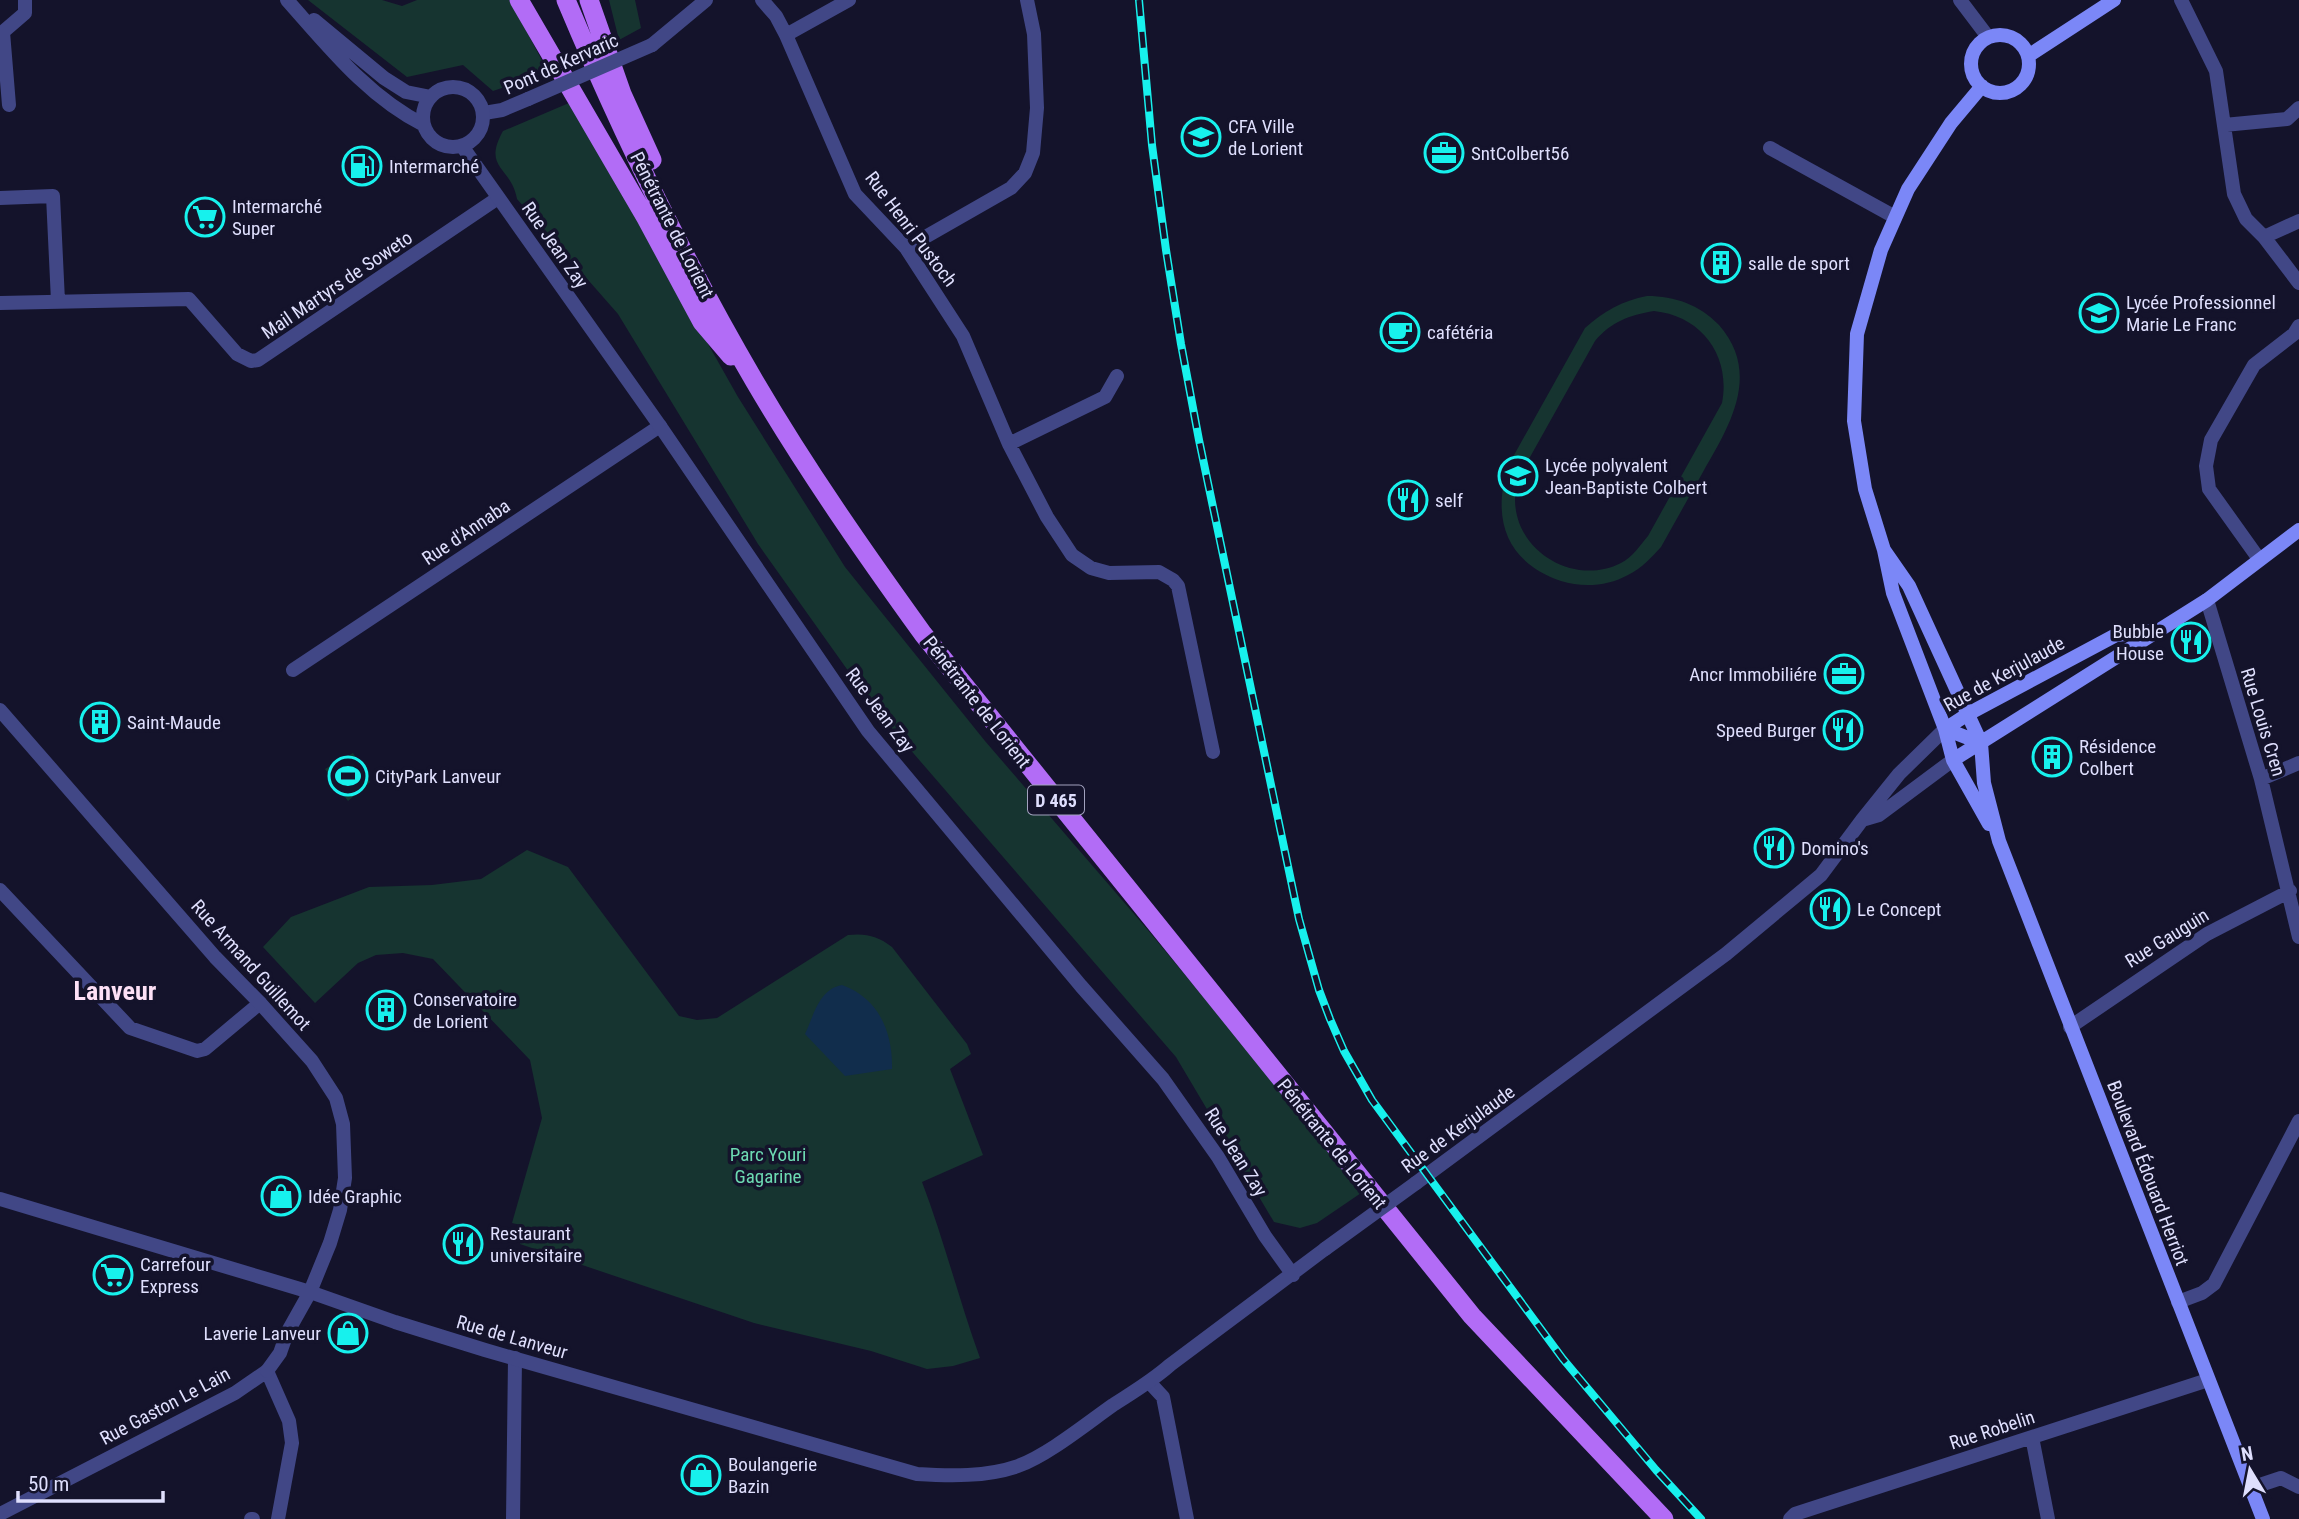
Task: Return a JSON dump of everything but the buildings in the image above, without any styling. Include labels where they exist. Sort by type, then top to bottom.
[{"type":"main road","points":[[519,0],[646,218],[702,323],[755,382]]},
{"type":"main road","name":"Pénétrante de Lorient","points":[[566,0],[607,99],[680,244],[755,382],[854,538],[923,634],[994,726],[1472,1316],[1664,1519]]},
{"type":"main road","points":[[589,0],[622,94],[652,162],[680,244]]},
{"type":"main road","points":[[2028,56],[2114,0]]},
{"type":"main road","points":[[1996,35],[2012,37],[2020,42],[2028,56],[2026,76],[2011,90],[2001,93],[1982,86],[1976,80],[1971,65],[1975,49],[1987,37],[1996,35]]},
{"type":"main road","points":[[1884,550],[1865,489],[1854,421],[1857,334],[1881,250],[1908,189],[1951,124],[1982,86]]},
{"type":"main road","name":"Rue de Kerjulaude","points":[[1952,760],[2207,600],[2299,530]]},
{"type":"main road","name":"Boulevard Édouard Herriot","points":[[1884,550],[1909,586],[1981,743],[1984,783],[1998,841],[2263,1519]]},
{"type":"main road","name":"Boulevard Édouard Herriot","points":[[1884,550],[1893,593],[1945,729],[1952,760],[1998,841]]},
{"type":"main road","name":"Rue de Kerjulaude","points":[[1945,729],[2116,635],[2159,631]]},
{"type":"main road","points":[[1945,729],[1981,743]]},
{"type":"street","points":[[9,105],[1,31],[25,13],[25,0]]},
{"type":"street","points":[[288,0],[384,78],[406,92],[431,97]]},
{"type":"street","points":[[288,0],[374,92],[408,117],[424,125]]},
{"type":"street","name":"Pont de Kervaric","points":[[484,113],[502,110],[652,45],[706,0]]},
{"type":"street","name":"Rue Henri Pustoch","points":[[762,0],[776,16],[786,35],[855,194],[905,248],[963,336],[1009,444],[1047,517],[1072,555],[1091,568],[1109,573],[1159,572],[1178,586],[1213,752]]},
{"type":"street","points":[[786,35],[849,0]]},
{"type":"street","points":[[905,248],[1010,188],[1025,173],[1033,153],[1037,108],[1034,34],[1027,0]]},
{"type":"street","points":[[1960,0],[1987,37]]},
{"type":"street","points":[[2181,0],[2216,71],[2234,194],[2246,219],[2264,237],[2299,283]]},
{"type":"street","points":[[448,87],[458,87],[475,96],[484,113],[479,134],[471,142],[461,146],[450,148],[438,144],[429,136],[424,125],[425,105],[431,97],[448,87]]},
{"type":"street","points":[[2224,125],[2287,119],[2299,108]]},
{"type":"street","name":"Rue Jean Zay","points":[[461,146],[660,426],[868,731],[1080,986],[1178,1099],[1293,1275]]},
{"type":"street","points":[[1770,148],[1895,217]]},
{"type":"street","points":[[0,198],[53,196],[58,301]]},
{"type":"street","name":"Mail Martyrs de Soweto","points":[[0,303],[189,299],[237,354],[251,361],[258,360],[498,198]]},
{"type":"street","points":[[2264,237],[2299,221]]},
{"type":"street","points":[[2259,559],[2209,489],[2206,466],[2211,440],[2254,365],[2294,334],[2299,326]]},
{"type":"street","points":[[1009,444],[1105,397],[1117,376]]},
{"type":"street","name":"Rue d'Annaba","points":[[293,670],[660,426]]},
{"type":"street","name":"Rue Louis Cren","points":[[2207,600],[2261,779],[2299,937]]},
{"type":"street","name":"Rue Armand Guillemot","points":[[0,710],[215,957],[260,1003],[325,1080],[336,1098],[343,1124],[345,1178],[340,1210],[330,1244],[310,1292]]},
{"type":"street","name":"Rue de Kerjulaude","points":[[1018,1466],[1064,1440],[1150,1383],[1170,1365],[1325,1249],[1726,954],[1821,875],[1899,774],[1945,729]]},
{"type":"street","name":"Rue de Kerjulaude","points":[[1861,820],[1879,815],[1952,760]]},
{"type":"street","points":[[2261,779],[2299,763]]},
{"type":"street","points":[[0,890],[130,1028],[197,1051],[205,1049],[260,1003]]},
{"type":"street","name":"Rue Gauguin","points":[[2070,1027],[2207,933],[2290,891]]},
{"type":"street","points":[[2178,1302],[2202,1293],[2214,1284],[2299,1121]]},
{"type":"street","name":"Rue de Lanveur","points":[[0,1199],[310,1292],[395,1322],[515,1358],[917,1474],[974,1475],[1018,1466]]},
{"type":"street","name":"Rue Gaston Le Lain","points":[[0,1514],[235,1393],[267,1371],[280,1353],[287,1333],[310,1292]]},
{"type":"street","points":[[513,1519],[515,1358]]},
{"type":"street","points":[[267,1371],[289,1421],[292,1443],[278,1519]]},
{"type":"street","name":"Rue Robelin","points":[[1790,1519],[1795,1514],[2208,1380]]},
{"type":"street","points":[[1150,1383],[1163,1397],[1186,1519]]},
{"type":"street","points":[[2032,1437],[2048,1519]]},
{"type":"street","points":[[2251,1488],[2281,1478],[2299,1487]]},
{"type":"green space","points":[[308,0],[382,0],[402,6],[417,0],[510,0],[548,72],[493,91],[463,65],[407,77]]},
{"type":"green space","points":[[609,0],[635,0],[641,28],[619,40]]},
{"type":"green space","points":[[569,103],[738,397],[845,567],[985,741],[1147,929],[1364,1191],[1317,1223],[1300,1228],[1274,1222],[1176,1057],[876,710],[758,544],[618,314],[517,199],[514,188],[500,167],[495,153],[503,131]]},
{"type":"green space","points":[[1647,296],[1677,300],[1695,307],[1719,325],[1732,344],[1738,362],[1740,381],[1737,400],[1723,437],[1661,547],[1638,569],[1612,582],[1578,585],[1561,581],[1542,573],[1527,562],[1515,550],[1507,535],[1502,502],[1509,464],[1585,328],[1614,307]],"holes":[[[1654,311],[1671,314],[1699,330],[1709,341],[1722,370],[1722,403],[1648,536],[1633,554],[1621,563],[1603,569],[1567,567],[1536,548],[1517,517],[1515,498],[1525,466],[1601,334],[1621,320],[1636,315]]]},
{"type":"green space","name":"CityPark Lanveur","points":[[353,753],[370,782],[348,801],[325,769]]},
{"type":"green space","name":"Parc Youri Gagarine","points":[[527,850],[568,867],[679,1016],[697,1020],[717,1018],[848,935],[871,936],[892,947],[967,1044],[971,1054],[950,1069],[983,1155],[922,1182],[980,1358],[953,1366],[927,1369],[871,1351],[754,1323],[520,1244],[525,1226],[512,1223],[542,1118],[530,1060],[433,959],[403,953],[376,955],[358,963],[315,1003],[263,947],[291,917],[369,887],[432,885],[481,879]]},
{"type":"water","points":[[842,985],[866,999],[881,1018],[890,1043],[892,1069],[845,1076],[805,1034],[823,997],[834,987]]},
{"type":"railway","points":[[1139,0],[1152,145],[1181,344],[1299,919],[1319,990],[1344,1051],[1372,1100],[1563,1359],[1701,1519]]},
{"type":"place","name":"CFA Ville de Lorient","points":[[1201,137]]},
{"type":"place","name":"SntColbert56","points":[[1444,153]]},
{"type":"place","name":"Intermarché","points":[[362,166]]},
{"type":"place","name":"Intermarché Super","points":[[205,217]]},
{"type":"place","name":"salle de sport","points":[[1721,263]]},
{"type":"place","name":"Lycée Professionnel Marie Le Franc","points":[[2099,313]]},
{"type":"place","name":"cafétéria","points":[[1400,332]]},
{"type":"place","name":"Lycée polyvalent Jean-Baptiste Colbert","points":[[1518,476]]},
{"type":"place","name":"self","points":[[1408,500]]},
{"type":"place","name":"Bubble House","points":[[2191,642]]},
{"type":"place","name":"Ancr Immobiliére","points":[[1844,674]]},
{"type":"place","name":"Saint-Maude","points":[[100,722]]},
{"type":"place","name":"Speed Burger","points":[[1843,730]]},
{"type":"place","name":"Résidence Colbert","points":[[2052,757]]},
{"type":"place","name":"CityPark Lanveur","points":[[348,776]]},
{"type":"place","name":"Domino's","points":[[1774,848]]},
{"type":"place","name":"Le Concept","points":[[1830,909]]},
{"type":"place","name":"Conservatoire de Lorient","points":[[386,1010]]},
{"type":"place","name":"Idée Graphic","points":[[281,1196]]},
{"type":"place","name":"Restaurant universitaire","points":[[463,1244]]},
{"type":"place","name":"Carrefour Express","points":[[113,1275]]},
{"type":"place","name":"Laverie Lanveur","points":[[348,1333]]},
{"type":"place","name":"Boulangerie Bazin","points":[[701,1475]]},
{"type":"district","name":"Lanveur","points":[[115,991]]}]
